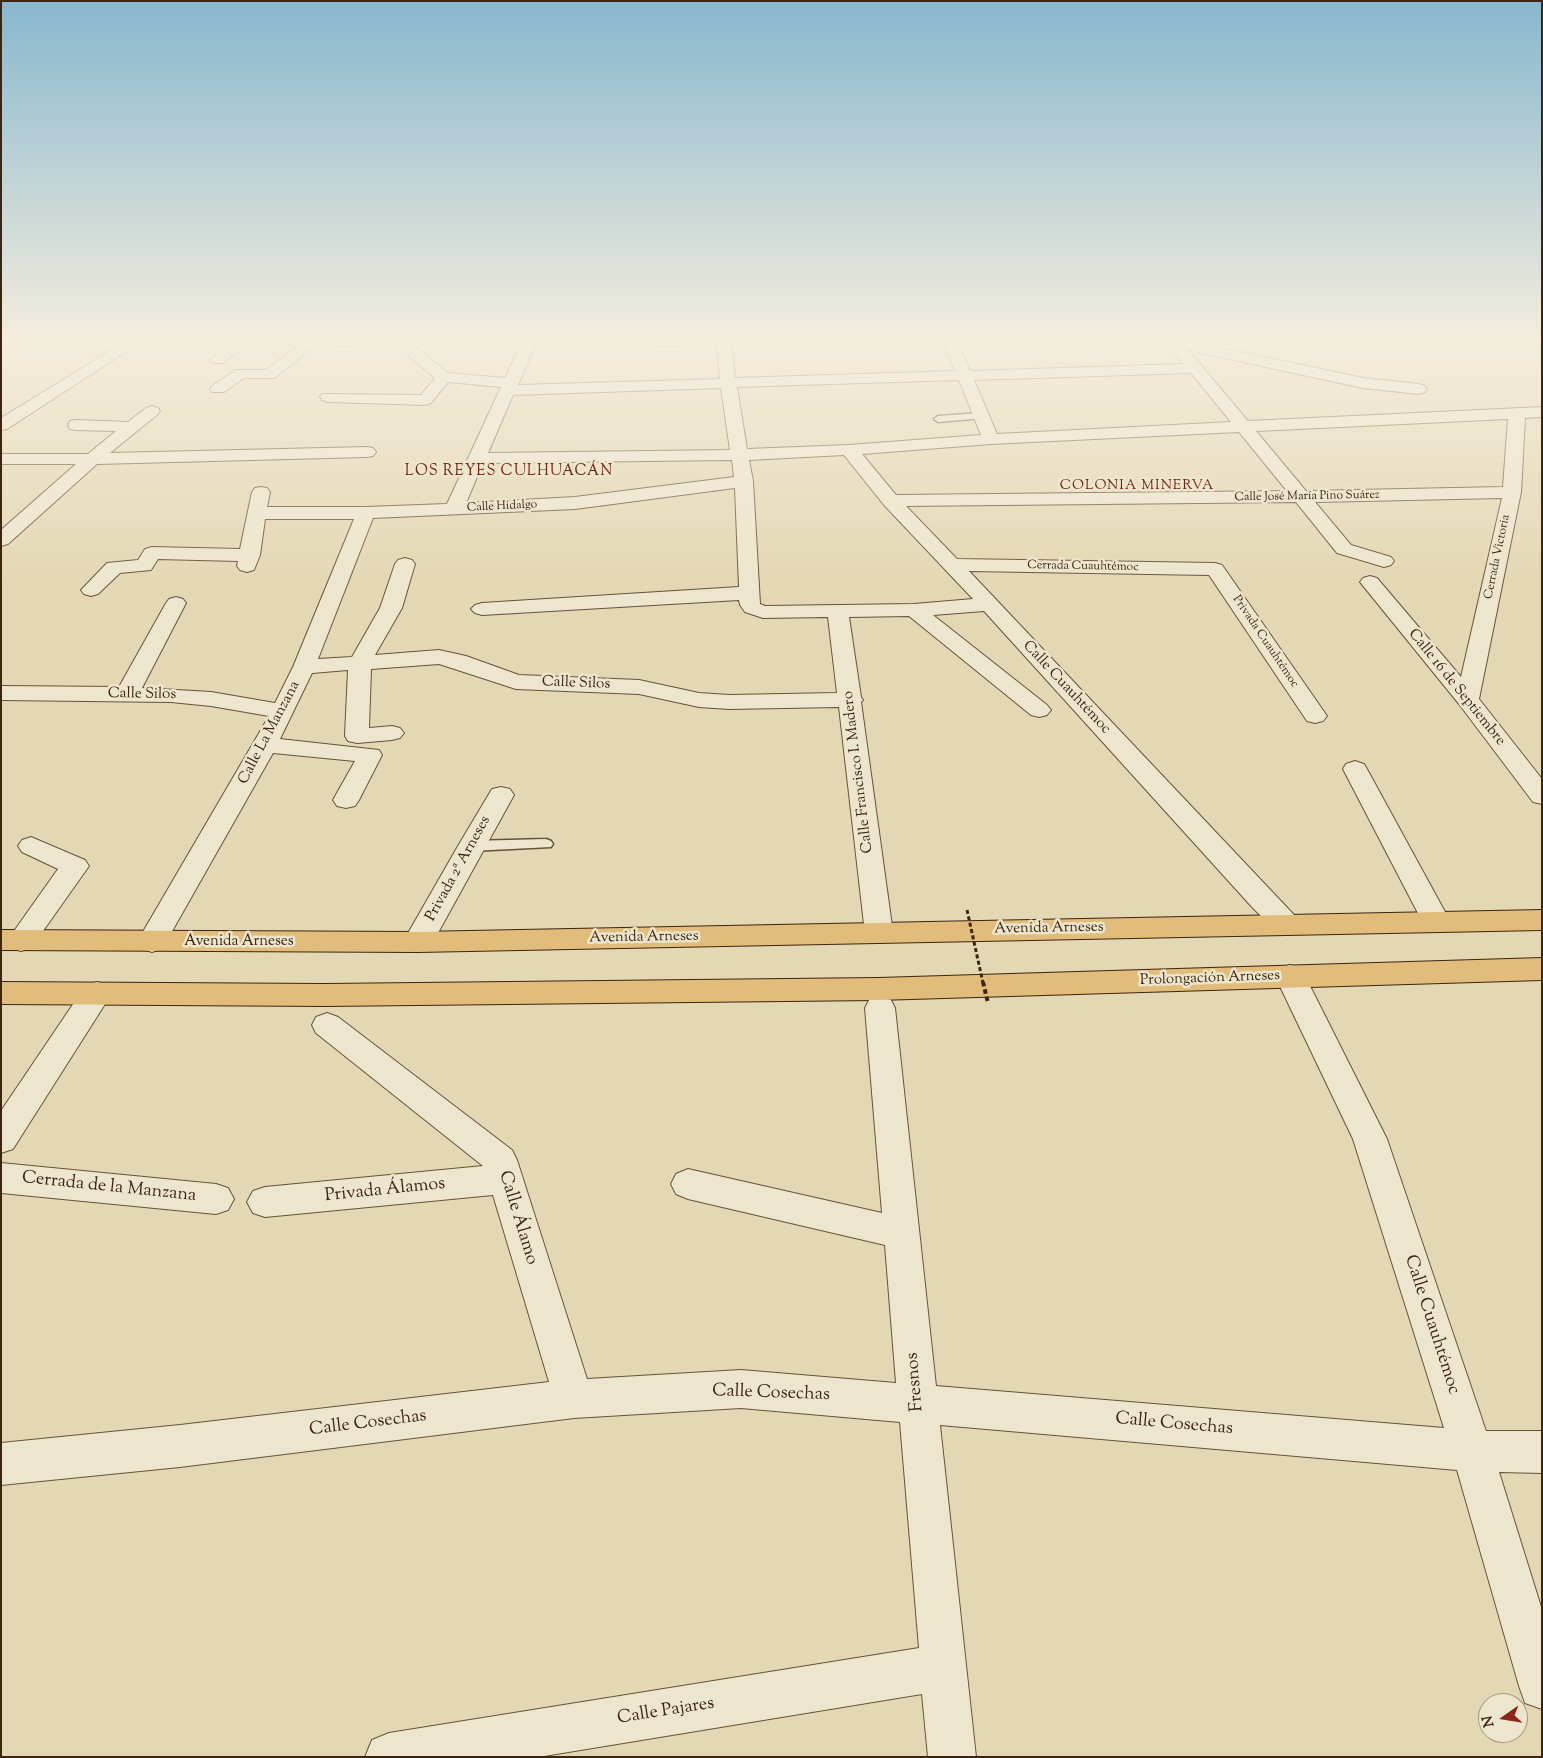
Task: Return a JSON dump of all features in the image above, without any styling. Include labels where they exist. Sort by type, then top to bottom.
[{"type":"main road","points":[[1286,924],[1542,920]]},
{"type":"main road","name":"Avenida Arneses","points":[[11,940],[418,942],[1286,924]]},
{"type":"main road","name":"Prolongación Arneses","points":[[879,999],[1290,976],[1542,969]]},
{"type":"main road","points":[[1,993],[879,999]]},
{"type":"street","points":[[82,420],[76,425],[130,427]]},
{"type":"street","points":[[1,540],[139,420]]},
{"type":"street","points":[[454,510],[493,420]]},
{"type":"street","points":[[734,420],[744,481],[750,605],[757,611],[914,610],[989,604]]},
{"type":"street","points":[[983,420],[991,439]]},
{"type":"street","points":[[1238,420],[1344,549],[1384,561]]},
{"type":"street","points":[[476,458],[740,455],[849,450],[991,439],[1400,420]]},
{"type":"street","name":"Cerrada Victoria","points":[[1467,699],[1512,492],[1517,420]]},
{"type":"street","name":"Calle Cuauhtémoc","points":[[849,450],[891,502],[989,604],[1286,924]]},
{"type":"street","points":[[1,459],[92,459],[367,452]]},
{"type":"street","name":"Calle Hidalgo","points":[[258,513],[366,513],[575,504],[744,481]]},
{"type":"street","points":[[91,590],[114,567],[144,566],[152,553],[249,560],[261,492]]},
{"type":"street","name":"Calle José María Pino Suárez","points":[[891,502],[1301,497],[1512,492]]},
{"type":"street","name":"Calle La Manzana","points":[[152,942],[265,746],[283,711],[304,667],[366,513]]},
{"type":"street","points":[[392,732],[357,736],[360,662],[391,608],[405,564]]},
{"type":"street","name":"Cerrada Cuauhtémoc","points":[[952,565],[1214,569]]},
{"type":"street","name":"Privada Cuauhtémoc","points":[[1214,569],[1316,716]]},
{"type":"street","name":"Calle 16 de Septiembre","points":[[1370,582],[1467,699],[1542,796]]},
{"type":"street","points":[[482,609],[750,594]]},
{"type":"street","points":[[127,694],[176,603]]},
{"type":"street","points":[[914,610],[1039,710]]},
{"type":"street","name":"Calle Francisco I. Madero","points":[[838,611],[851,700],[879,933]]},
{"type":"street","name":"Calle Silos","points":[[304,667],[439,657],[458,661],[516,682],[639,687],[699,700],[729,702],[851,700]]},
{"type":"street","name":"Calle Silos","points":[[1,693],[171,695],[211,698],[283,711]]},
{"type":"street","points":[[265,746],[370,755],[346,800]]},
{"type":"street","points":[[1517,764],[1542,761]]},
{"type":"street","points":[[1355,769],[1436,922]]},
{"type":"street","name":"Privada 2ª Arneses","points":[[418,942],[501,795]]},
{"type":"street","points":[[11,940],[75,866],[31,846]]},
{"type":"street","name":"Calle Cuauhtémoc","points":[[1290,976],[1370,1140],[1472,1451],[1542,1686]]},
{"type":"street","points":[[1,1139],[96,993]]},
{"type":"street","name":"Fresnos","points":[[879,999],[952,1757]]},
{"type":"street","name":"Calle Álamo","points":[[327,1025],[500,1160],[504,1179],[574,1399]]},
{"type":"street","name":"Cerrada de la Manzana","points":[[1,1178],[216,1199]]},
{"type":"street","name":"Privada Álamos","points":[[265,1202],[504,1179]]},
{"type":"street","points":[[688,1184],[903,1234]]},
{"type":"street","name":"Calle Cosechas","points":[[1,1464],[180,1446],[574,1399],[741,1389],[1472,1451],[1542,1452]]},
{"type":"street","name":"Calle Pajares","points":[[389,1757],[944,1667]]},
{"type":"lane","points":[[471,846],[546,844]]},
{"type":"path","points":[[967,910],[988,1003]]},
{"type":"district","name":"LOS REYES CULHUACÁN","points":[[509,472]]},
{"type":"district","name":"COLONIA MINERVA","points":[[1137,487]]}]
